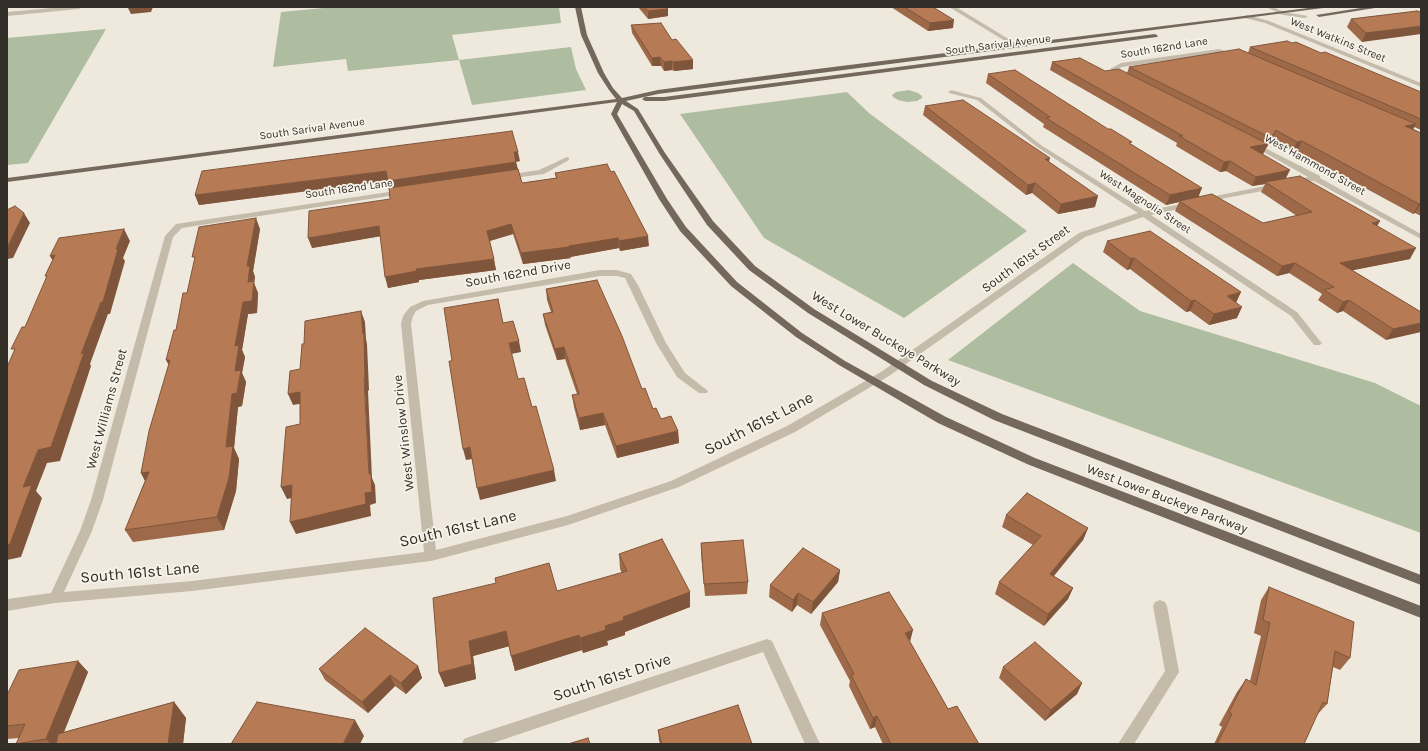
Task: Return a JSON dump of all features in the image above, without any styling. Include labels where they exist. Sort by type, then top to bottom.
[{"type":"main road","points":[[578,7],[584,35],[593,56],[608,84],[621,100]]},
{"type":"main road","name":"South Sarival Avenue","points":[[7,180],[621,100],[666,91],[1328,7]]},
{"type":"main road","points":[[1252,24],[1378,7]]},
{"type":"main road","name":"South Sarival Avenue","points":[[621,100],[664,99],[1159,35]]},
{"type":"main road","points":[[1017,46],[1027,52]]},
{"type":"main road","name":"West Lower Buckeye Parkway","points":[[1421,580],[998,417],[928,383],[899,366],[810,312],[752,268],[710,223],[662,152],[636,110],[621,100],[614,114],[663,199],[684,229],[710,260],[734,284],[799,335],[842,364],[942,420],[1031,461],[1421,612]]},
{"type":"street","points":[[7,14],[79,7]]},
{"type":"street","points":[[952,7],[1017,46]]},
{"type":"street","name":"West Watkins Street","points":[[1269,7],[1283,13],[1305,16]]},
{"type":"street","name":"West Watkins Street","points":[[1247,17],[1267,22],[1421,85]]},
{"type":"street","name":"South 162nd Lane","points":[[1131,81],[1117,74],[1113,68],[1121,65],[1219,51],[1239,56]]},
{"type":"street","name":"West Magnolia Street","points":[[951,92],[979,99],[1039,146],[1294,314],[1317,343]]},
{"type":"street","name":"West Hammond Street","points":[[1249,141],[1421,237]]},
{"type":"street","points":[[502,178],[541,172],[567,159]]},
{"type":"street","name":"South 161st Street","points":[[885,374],[899,366],[1082,235],[1144,214],[1247,191],[1317,178]]},
{"type":"street","name":"South 162nd Lane","points":[[179,226],[407,192]]},
{"type":"street","name":"West Williams Street","points":[[55,598],[86,531],[97,500],[169,236],[179,226]]},
{"type":"street","name":"South 162nd Drive","points":[[413,309],[426,303],[600,273],[618,273],[628,276],[634,285],[662,344],[681,374],[703,391]]},
{"type":"street","name":"West Winslow Drive","points":[[413,309],[408,316],[406,324],[431,556]]},
{"type":"street","name":"South 161st Lane","points":[[7,605],[55,598],[192,586],[431,556],[568,520],[675,484],[791,429],[885,374]]},
{"type":"street","points":[[1125,744],[1172,672],[1160,606]]},
{"type":"street","name":"South 161st Drive","points":[[469,744],[767,645],[813,744]]},
{"type":"green space","points":[[334,7],[559,7],[561,23],[452,35],[459,60],[348,71],[346,59],[273,67],[281,12]]},
{"type":"green space","points":[[106,29],[28,163],[7,165],[7,38]]},
{"type":"green space","points":[[571,47],[576,69],[586,90],[472,105],[459,60]]},
{"type":"green space","points":[[909,90],[918,93],[922,96],[922,98],[917,101],[907,102],[898,100],[892,95],[896,92]]},
{"type":"green space","points":[[847,92],[869,113],[1027,231],[904,318],[764,238],[680,114]]},
{"type":"green space","points":[[1073,263],[1140,311],[1375,383],[1421,406],[1421,533],[948,360]]},
{"type":"building","points":[[644,7],[666,7],[668,9],[648,11]]},
{"type":"building","points":[[904,7],[933,7],[954,20],[930,23]]},
{"type":"building","points":[[1417,11],[1421,12],[1421,26],[1366,33],[1351,19]]},
{"type":"building","points":[[661,23],[672,40],[676,39],[693,60],[664,62],[660,57],[652,58],[631,25]]},
{"type":"building","points":[[1287,41],[1292,43],[1296,42],[1321,53],[1325,52],[1421,92],[1421,119],[1250,47]]},
{"type":"building","points":[[1239,49],[1416,124],[1405,126],[1421,133],[1421,203],[1419,204],[1302,141],[1297,142],[1276,130],[1271,138],[1129,67]]},
{"type":"building","points":[[1080,58],[1105,71],[1119,69],[1268,144],[1250,147],[1290,170],[1256,177],[1230,161],[1224,162],[1179,136],[1183,136],[1052,62]]},
{"type":"building","points":[[1015,70],[1108,129],[1111,129],[1132,142],[1129,143],[1202,188],[1170,195],[1046,118],[1050,117],[988,74]]},
{"type":"building","points":[[963,100],[1050,158],[1045,159],[1098,196],[1061,204],[1035,183],[1028,185],[925,106]]},
{"type":"building","points":[[512,131],[518,152],[514,152],[516,162],[388,181],[386,171],[195,195],[202,171]]},
{"type":"building","points":[[607,164],[611,172],[614,171],[648,236],[619,241],[618,238],[569,247],[521,253],[511,224],[487,231],[494,259],[416,269],[417,271],[385,277],[379,226],[308,238],[309,211],[390,199],[389,188],[518,169],[522,183],[557,178],[555,173]]},
{"type":"building","points":[[1300,176],[1380,221],[1372,223],[1416,248],[1340,263],[1421,312],[1421,323],[1393,329],[1349,300],[1343,302],[1324,290],[1334,287],[1295,263],[1282,266],[1179,201],[1212,194],[1263,223],[1312,212],[1265,182]]},
{"type":"building","points":[[15,206],[24,213],[7,248],[7,210]]},
{"type":"building","points":[[256,218],[247,266],[250,266],[248,282],[254,281],[252,301],[243,302],[235,346],[239,345],[235,371],[241,370],[237,393],[232,394],[226,447],[233,446],[229,478],[217,517],[125,530],[149,472],[141,473],[149,431],[170,360],[166,360],[174,330],[176,330],[183,293],[187,293],[195,257],[192,257],[199,227]]},
{"type":"building","points":[[124,229],[116,249],[118,249],[103,302],[101,302],[81,354],[84,353],[51,447],[38,450],[23,487],[32,485],[10,544],[7,545],[7,367],[15,349],[11,349],[22,327],[25,327],[47,276],[45,276],[55,255],[50,256],[59,238]]},
{"type":"building","points":[[1150,231],[1241,292],[1227,296],[1242,307],[1214,314],[1195,300],[1191,301],[1134,258],[1131,259],[1107,241]]},
{"type":"building","points":[[597,280],[622,336],[642,389],[645,388],[653,409],[656,408],[661,419],[671,416],[678,431],[616,446],[603,413],[579,418],[572,395],[579,394],[564,347],[555,349],[543,314],[553,312],[546,289]]},
{"type":"building","points":[[498,299],[503,323],[513,321],[519,341],[509,343],[518,379],[524,378],[532,407],[536,406],[554,470],[477,488],[470,447],[463,449],[449,361],[452,361],[444,308]]},
{"type":"building","points":[[361,311],[363,334],[364,333],[364,379],[369,474],[371,474],[372,492],[365,493],[366,504],[290,522],[292,485],[281,487],[286,427],[300,424],[300,392],[288,394],[290,371],[300,369],[302,344],[304,344],[305,321]]},
{"type":"building","points":[[1027,493],[1088,528],[1050,574],[1073,588],[1048,614],[999,582],[1041,536],[1006,515]]},
{"type":"building","points":[[662,539],[690,592],[623,617],[624,620],[605,626],[606,630],[580,638],[579,635],[511,656],[506,631],[469,641],[472,664],[439,673],[433,598],[496,583],[495,578],[549,563],[557,591],[627,571],[619,554]]},
{"type":"building","points":[[743,540],[748,582],[704,584],[701,543]]},
{"type":"building","points":[[803,548],[840,570],[813,602],[798,593],[793,600],[770,585]]},
{"type":"building","points":[[1269,587],[1354,622],[1350,658],[1335,651],[1327,704],[1323,702],[1304,744],[1217,744],[1232,714],[1229,712],[1246,679],[1256,685],[1270,623],[1263,620]]},
{"type":"building","points":[[889,592],[913,630],[905,633],[948,709],[957,706],[979,744],[891,744],[877,716],[873,718],[851,675],[854,674],[822,613]]},
{"type":"building","points":[[365,628],[418,666],[401,683],[390,675],[362,702],[319,669]]},
{"type":"building","points":[[1035,642],[1082,683],[1051,710],[1003,667]]},
{"type":"building","points":[[78,661],[46,739],[16,744],[25,724],[7,726],[7,695],[19,670]]},
{"type":"building","points":[[174,702],[168,744],[56,744],[58,734]]},
{"type":"building","points":[[257,702],[355,720],[343,744],[231,744]]},
{"type":"building","points":[[738,705],[752,744],[662,744],[658,730]]},
{"type":"building","points":[[588,738],[590,744],[568,744]]}]
